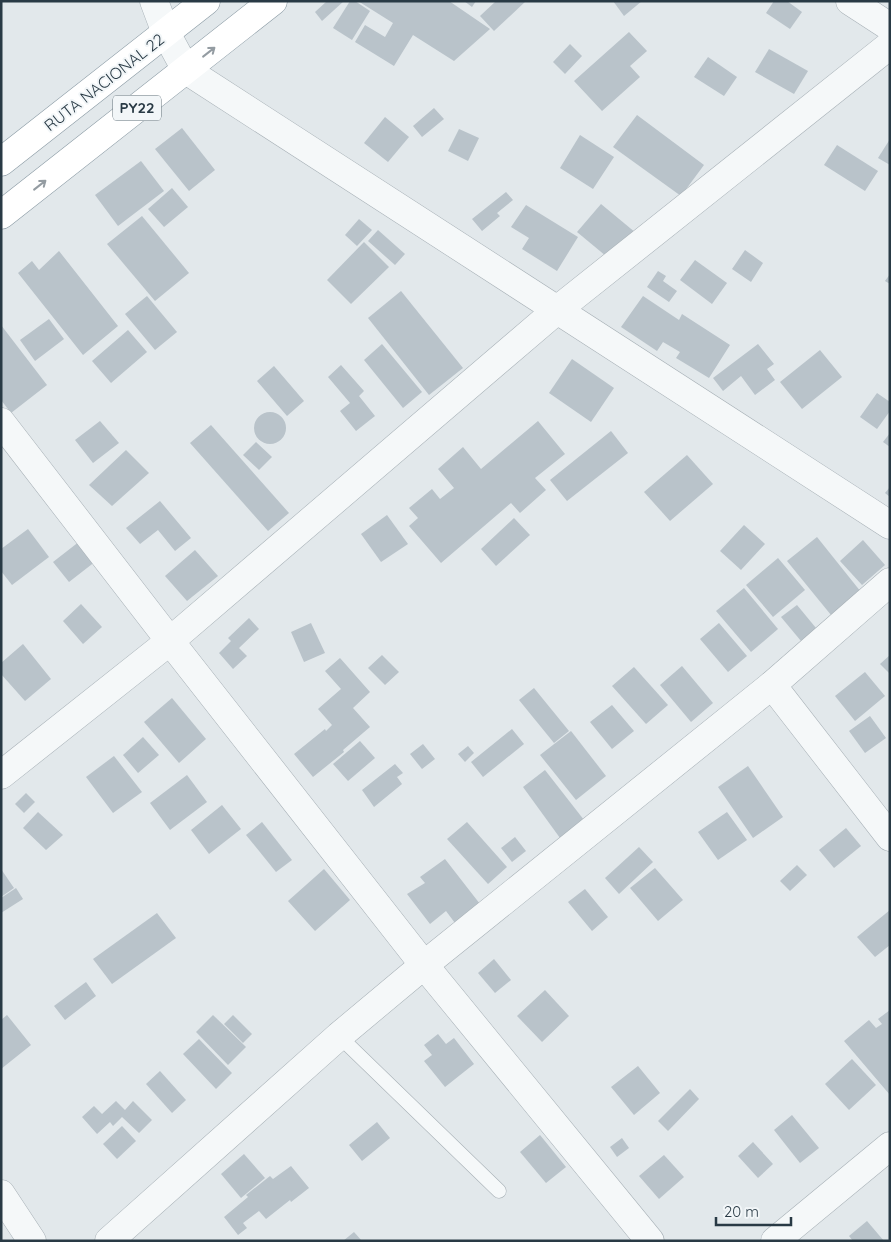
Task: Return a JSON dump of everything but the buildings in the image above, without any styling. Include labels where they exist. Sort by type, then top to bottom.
[{"type":"highway","name":"RUTA NACIONAL 22","points":[[1,162],[206,1]]},
{"type":"highway","name":"PY22","points":[[1,215],[273,1]]},
{"type":"street","points":[[154,1],[166,33],[186,70],[890,525]]},
{"type":"street","points":[[850,1],[890,27]]},
{"type":"street","points":[[1,775],[170,641],[557,310],[890,44]]},
{"type":"street","points":[[1,422],[424,965],[650,1241]]},
{"type":"street","points":[[110,1241],[339,1036],[424,965],[772,685],[890,582]]},
{"type":"street","points":[[772,685],[890,837]]},
{"type":"street","points":[[775,1241],[890,1146]]},
{"type":"street","points":[[1,1194],[32,1241]]},
{"type":"lane","points":[[339,1036],[499,1191]]}]
